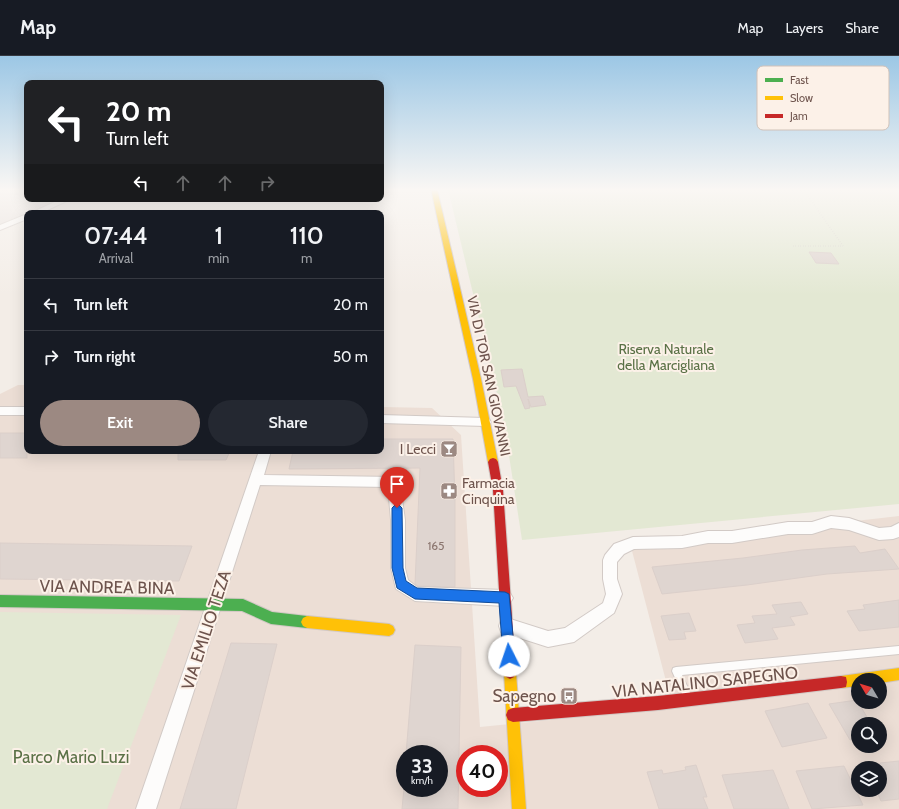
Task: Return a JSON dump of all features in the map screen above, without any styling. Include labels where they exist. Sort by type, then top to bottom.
[{"type":"street","name":"VIA DI TOR SAN GIOVANNI","points":[[442,224],[485,422],[498,490],[519,809]]},
{"type":"street","points":[[0,411],[24,412]]},
{"type":"street","points":[[384,419],[485,422]]},
{"type":"street","name":"VIA EMILIO TEZA","points":[[146,809],[264,454]]},
{"type":"street","points":[[255,480],[394,482],[398,520],[398,568],[401,584],[415,594],[505,598]]},
{"type":"street","points":[[507,626],[548,639],[568,636],[580,629],[609,608],[614,594],[610,579],[610,560],[619,549],[633,543],[682,542],[708,537],[732,537],[788,528],[812,528],[831,522],[849,524],[879,534],[893,533],[899,529]]},
{"type":"street","name":"VIA ANDREA BINA","points":[[0,601],[214,606],[243,605],[271,618],[389,630]]},
{"type":"street","name":"VIA NATALINO SAPEGNO","points":[[513,715],[622,707],[689,700],[796,688],[899,674]]},
{"type":"lane","points":[[689,700],[676,671],[899,650]]},
{"type":"path","points":[[793,246],[843,246],[828,224]]},
{"type":"shaded area","points":[[0,224],[14,224],[0,230]]},
{"type":"shaded area","points":[[18,385],[24,385],[24,454],[384,454],[384,407],[432,408],[461,435],[480,727],[673,708],[631,547],[899,516],[899,809],[0,809],[0,394]]},
{"type":"green space","name":"Riserva Naturale della Marcigliana","points":[[456,224],[899,224],[899,504],[522,540],[504,423]]},
{"type":"green space","name":"Parco Mario Luzi","points":[[0,612],[181,615],[107,809],[0,809]]},
{"type":"building","points":[[809,252],[831,253],[839,264],[816,263]]},
{"type":"building","points":[[522,369],[528,397],[543,396],[546,405],[531,407],[528,399],[530,408],[525,409],[516,386],[504,387],[501,370]]},
{"type":"building","points":[[0,433],[24,433],[24,454],[27,454],[27,458],[0,458]]},
{"type":"building","points":[[384,439],[453,439],[455,587],[418,586],[415,584],[420,468],[289,469],[292,454],[384,454]]},
{"type":"building","points":[[178,454],[229,454],[226,460],[178,460]]},
{"type":"building","points":[[0,543],[192,546],[179,581],[0,579]]},
{"type":"building","points":[[855,546],[860,553],[885,549],[899,569],[827,574],[747,585],[662,594],[652,567],[743,558],[802,550]]},
{"type":"building","points":[[899,600],[899,627],[859,631],[847,611],[865,609],[863,605]]},
{"type":"building","points":[[801,602],[808,614],[790,617],[795,625],[772,628],[778,639],[745,643],[737,625],[755,623],[752,616],[777,614],[772,605]]},
{"type":"building","points":[[689,613],[696,631],[684,632],[686,639],[669,640],[661,616]]},
{"type":"building","points":[[231,643],[277,644],[236,809],[180,809]]},
{"type":"building","points":[[415,645],[461,647],[459,745],[456,745],[456,797],[458,797],[458,809],[402,809],[403,797],[448,797],[448,745],[407,745]]},
{"type":"building","points":[[851,701],[851,709],[862,709],[867,717],[851,717],[851,740],[850,740],[829,704]]},
{"type":"building","points":[[808,703],[827,738],[782,747],[765,711]]},
{"type":"building","points":[[899,761],[899,799],[881,801],[879,797],[887,797],[887,762]]},
{"type":"building","points":[[696,765],[707,797],[703,797],[708,809],[659,809],[647,772],[662,770],[663,774],[686,770],[685,767]]},
{"type":"building","points":[[844,766],[851,780],[851,797],[859,797],[863,805],[812,809],[796,771]]},
{"type":"building","points":[[773,770],[789,809],[734,809],[722,775]]},
{"type":"traffic: fast","points":[[0,601],[243,605],[271,618],[307,622]]},
{"type":"traffic: slow","points":[[442,224],[477,379],[493,462]]},
{"type":"traffic: slow","points":[[307,622],[389,630]]},
{"type":"traffic: slow","points":[[510,673],[519,809]]},
{"type":"traffic: slow","points":[[841,682],[899,674]]},
{"type":"traffic: jam","points":[[493,462],[498,490],[510,673]]},
{"type":"traffic: jam","points":[[513,715],[658,703],[841,682]]},
{"type":"place","name":"I Lecci","points":[[449,449]]},
{"type":"place","name":"Farmacia Cinquina","points":[[449,491]]},
{"type":"place","name":"Sapegno","points":[[569,696]]},
{"type":"route","points":[[397,508],[398,568],[401,584],[415,594],[505,598],[509,656]]}]
